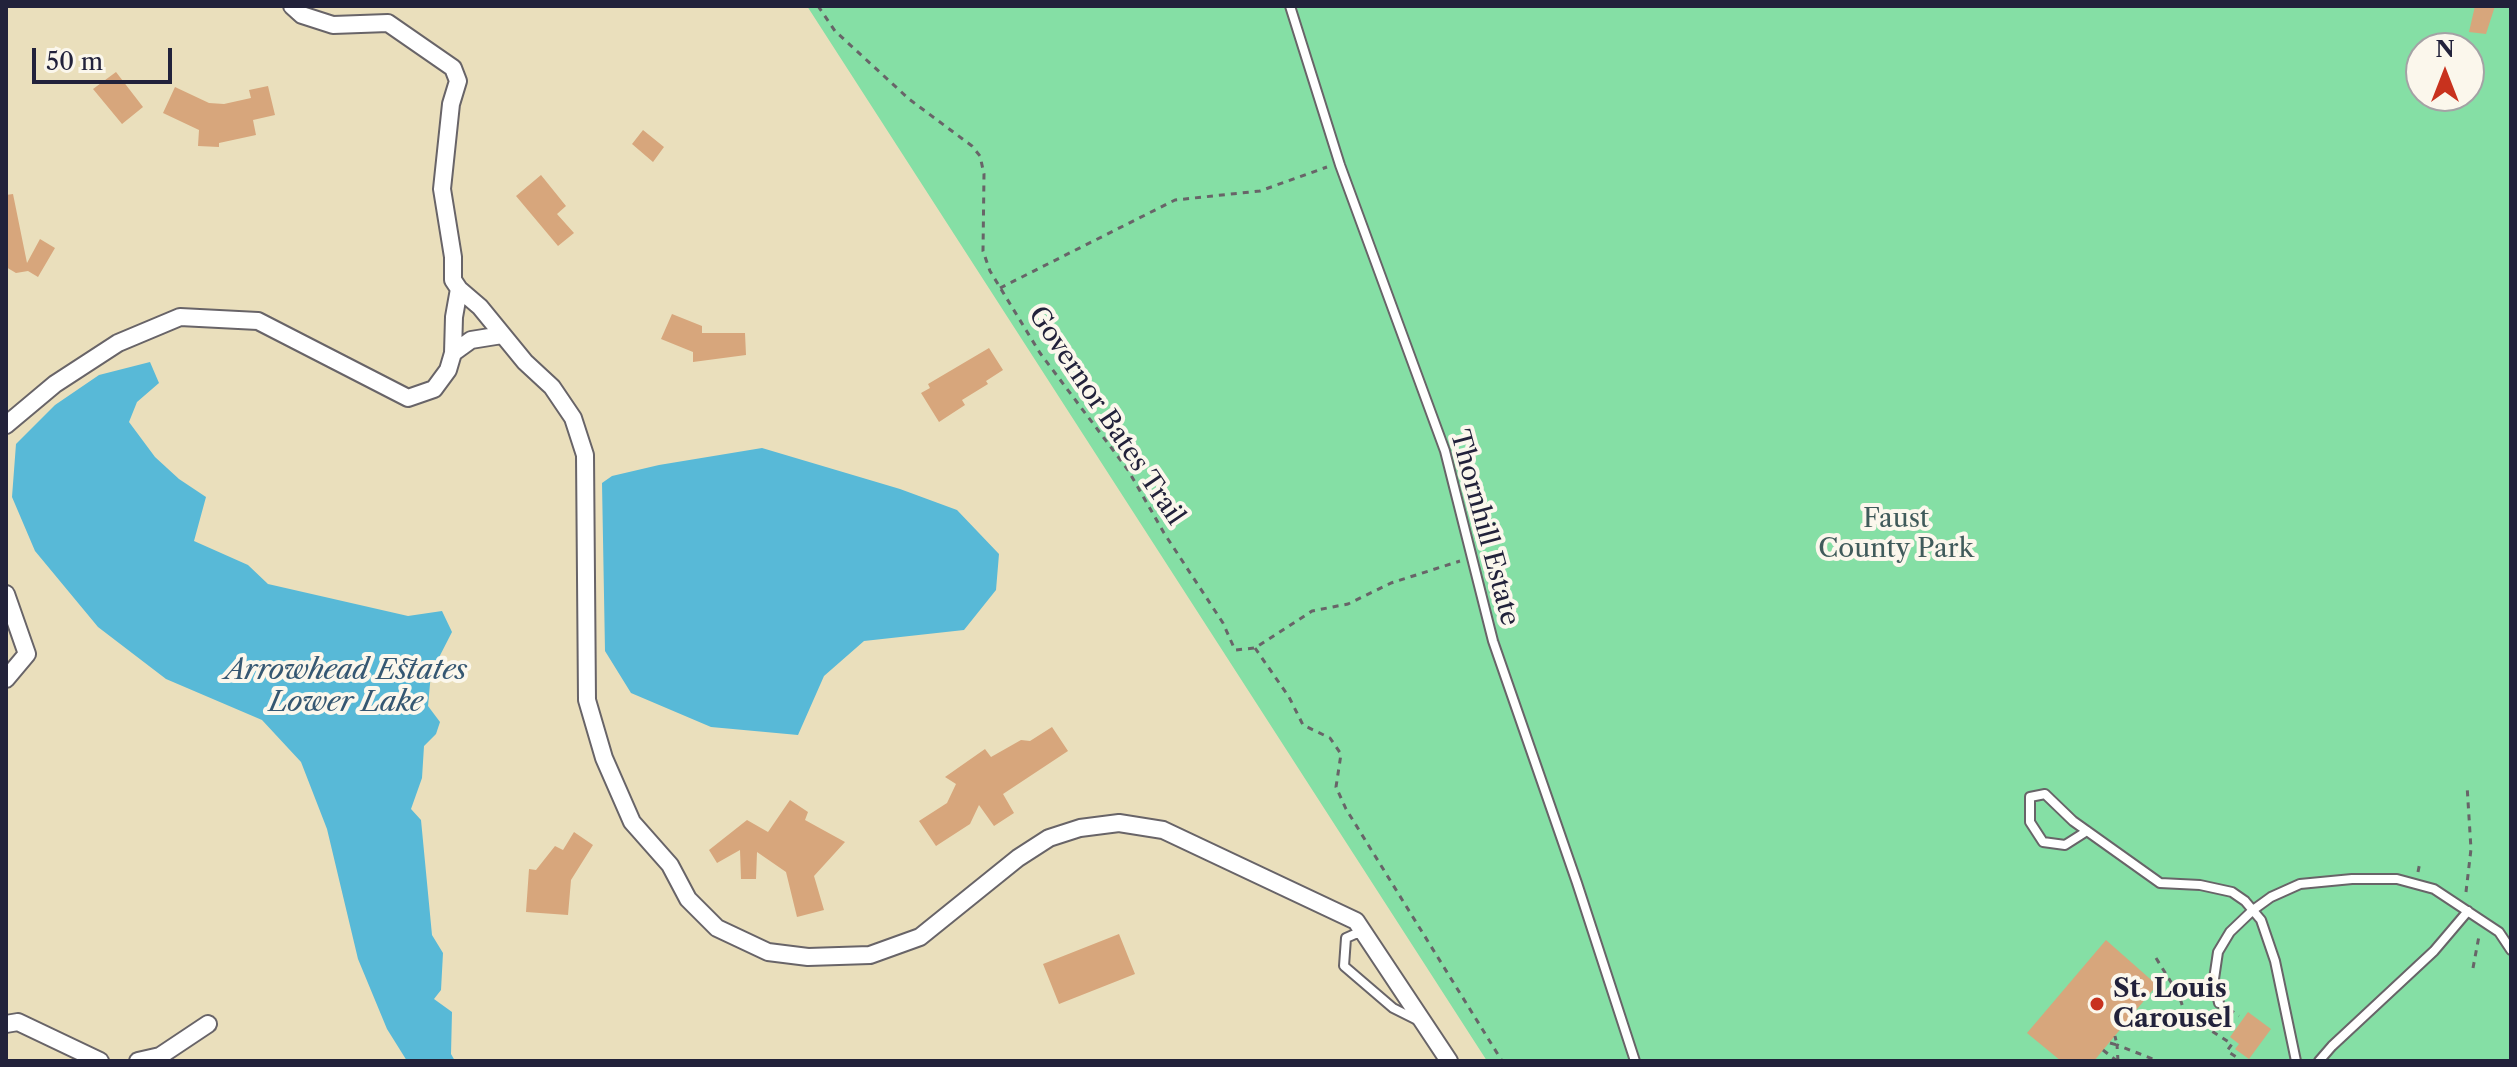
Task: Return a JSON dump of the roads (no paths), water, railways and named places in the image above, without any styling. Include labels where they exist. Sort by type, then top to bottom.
[{"type":"street","points":[[292,6],[302,15],[333,25],[388,23],[453,68],[458,81],[451,104],[442,189],[453,257],[453,280],[554,390],[573,418],[585,455],[587,700],[604,758],[632,822],[670,865],[688,899],[717,928],[768,952],[808,957],[870,955],[920,937],[1007,866],[1049,838],[1080,828],[1119,823],[1163,830],[1356,921],[1449,1061]]},
{"type":"street","points":[[6,425],[55,384],[118,343],[180,317],[258,321],[408,398],[434,389],[448,370],[453,353],[459,289]]},
{"type":"street","points":[[453,353],[471,340],[502,335]]},
{"type":"street","points":[[6,594],[27,654],[6,679]]},
{"type":"street","points":[[6,1024],[18,1022],[100,1061]]},
{"type":"street","points":[[138,1061],[160,1056],[208,1024]]},
{"type":"lane","name":"Thornhill Estate","points":[[1290,6],[1339,162],[1445,451],[1493,641],[1635,1061]]},
{"type":"lane","points":[[2087,831],[2065,845],[2043,842],[2030,822],[2030,797],[2045,794],[2087,831],[2160,883],[2200,885],[2232,892],[2245,901],[2261,920],[2275,961],[2296,1061]]},
{"type":"lane","points":[[2219,1003],[2214,979],[2218,952],[2230,932],[2271,897],[2300,884],[2352,879],[2406,881],[2434,889],[2499,932],[2511,950]]},
{"type":"lane","points":[[2319,1061],[2434,951],[2466,909]]},
{"type":"lane","points":[[1365,934],[1346,938],[1344,966],[1393,1008],[1425,1024]]},
{"type":"water","name":"Arrowhead Estates Lower Lake","points":[[150,362],[159,383],[137,402],[129,422],[155,457],[179,479],[206,497],[194,541],[248,565],[268,584],[408,616],[442,611],[452,632],[431,673],[428,706],[440,722],[436,734],[424,746],[422,778],[411,809],[421,820],[432,935],[443,953],[441,990],[434,999],[452,1012],[451,1054],[455,1061],[407,1061],[387,1029],[358,959],[327,829],[301,762],[262,720],[166,679],[98,627],[35,551],[12,497],[16,444],[55,405],[99,375]]},
{"type":"water","points":[[762,448],[900,489],[957,510],[999,554],[996,590],[964,630],[864,641],[824,676],[798,735],[711,727],[631,693],[605,651],[602,483],[612,476],[659,465]]},
{"type":"place","name":"St. Louis Carousel","points":[[2097,1004]]},
{"type":"park label","name":"Faust County Park","points":[[1896,534]]}]
